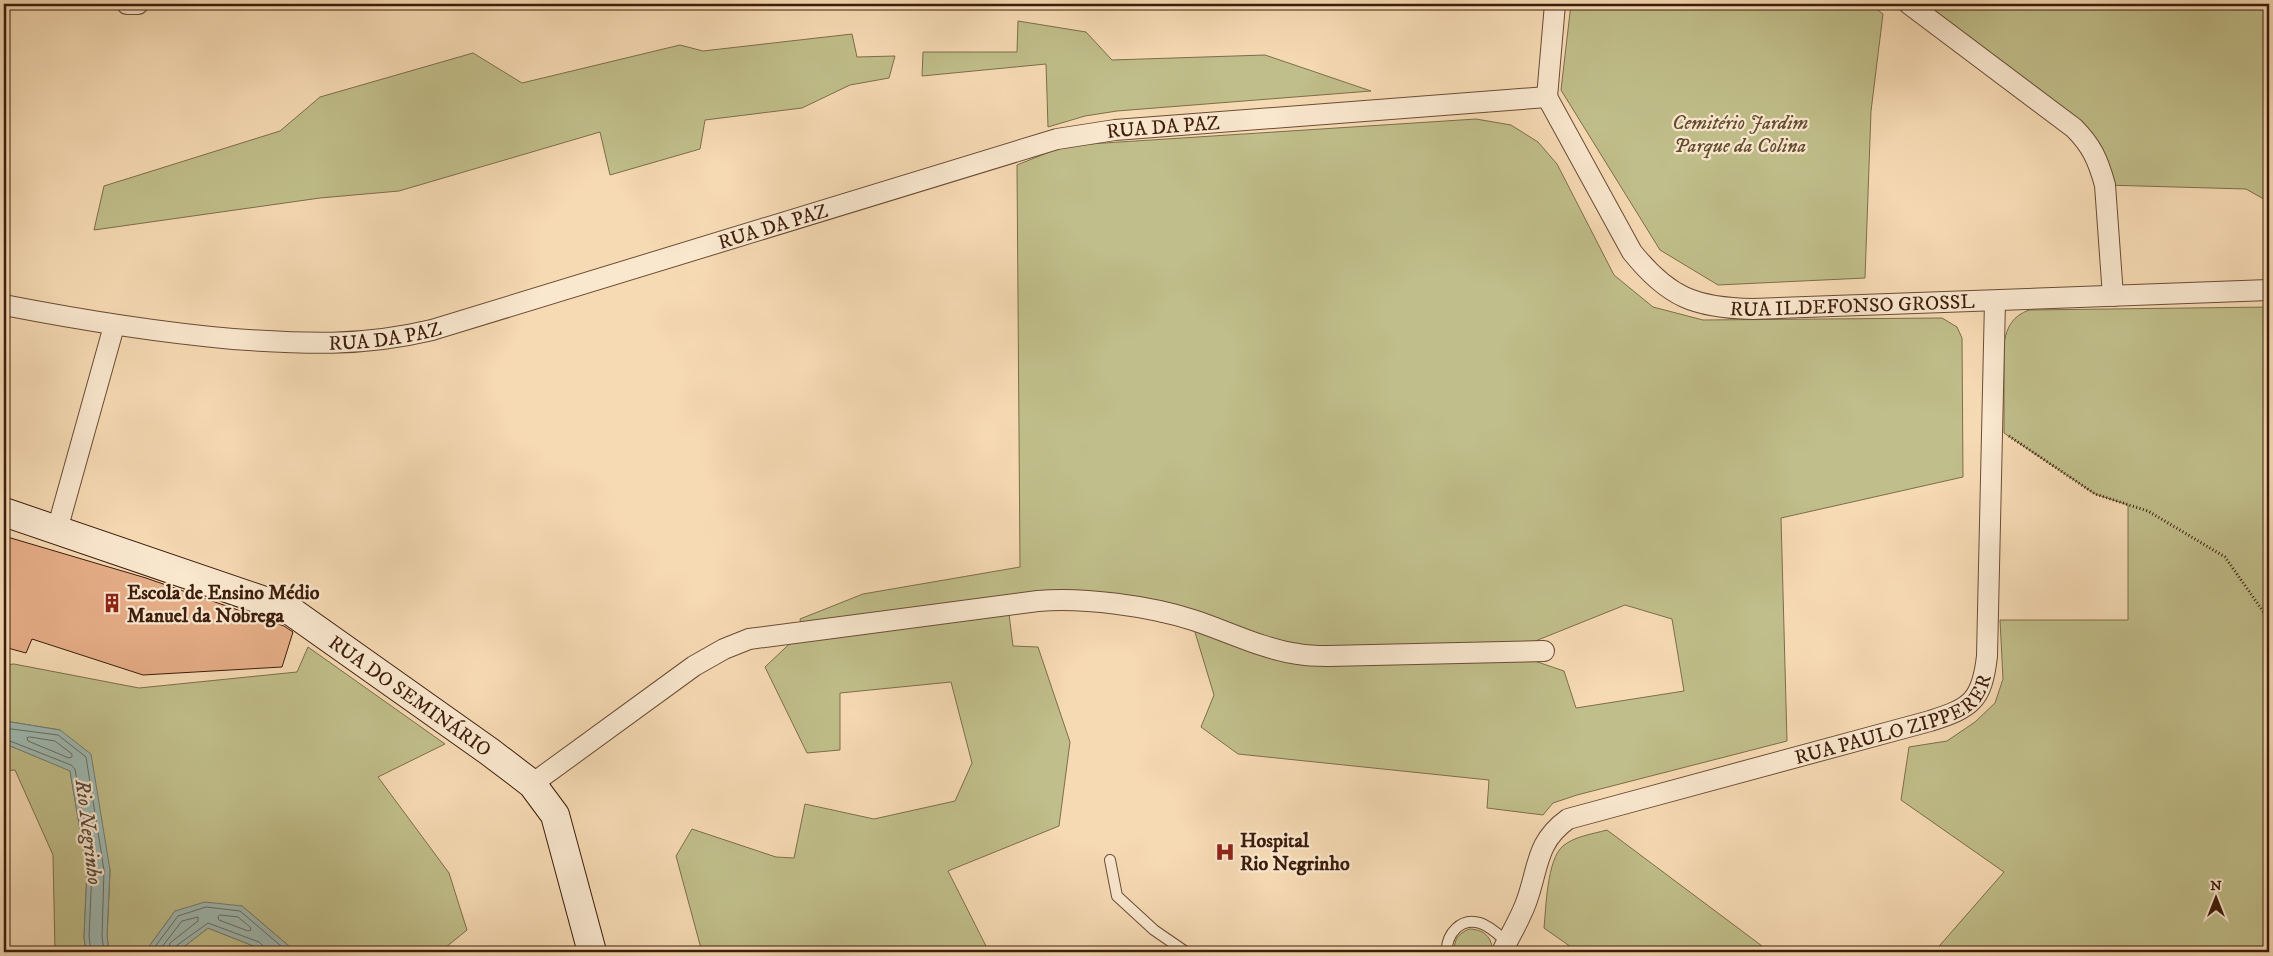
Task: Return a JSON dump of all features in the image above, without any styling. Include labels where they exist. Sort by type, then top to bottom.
[{"type":"street","points":[[127,4],[138,4]]},
{"type":"street","points":[[1547,97],[1555,4]]},
{"type":"street","points":[[1909,4],[2074,128],[2089,143],[2101,168],[2105,185],[2113,296]]},
{"type":"street","name":"RUA ILDEFONSO GROSSL","points":[[1547,97],[1632,252],[1648,272],[1669,289],[1687,300],[1707,305],[1745,309],[2269,290]]},
{"type":"street","name":"RUA DA PAZ","points":[[4,305],[114,326],[172,334],[270,342],[338,344],[380,341],[432,330],[1066,137],[1115,130],[1547,97]]},
{"type":"street","name":"RUA PAULO ZIPPERER","points":[[1505,947],[1528,899],[1546,840],[1555,829],[1568,820],[1930,721],[1959,711],[1974,698],[1984,679],[1987,656],[1995,301]]},
{"type":"street","points":[[57,530],[114,326]]},
{"type":"street","name":"RUA DO SEMINÁRIO","points":[[4,512],[288,609],[532,784],[555,815],[592,952]]},
{"type":"street","points":[[532,784],[694,666],[724,649],[748,639],[1062,599],[1159,612],[1191,619],[1297,654],[1328,656],[1544,651]]},
{"type":"lane","points":[[1110,860],[1117,896],[1154,930],[1186,952]]},
{"type":"lane","points":[[1447,952],[1449,937],[1454,930],[1470,922],[1478,922],[1486,926],[1505,947]]},
{"type":"path","points":[[1992,425],[2095,494],[2148,511],[2225,557],[2266,617],[2269,626]]},
{"type":"green space","name":"Cemitério Jardim Parque da Colina","points":[[1571,4],[1870,4],[1883,14],[1871,111],[1865,278],[1718,285],[1660,250],[1561,90]]},
{"type":"green space","points":[[1909,4],[2269,4],[2269,202],[2246,189],[2105,185],[2095,155]]},
{"type":"green space","points":[[1018,21],[1086,32],[1112,60],[1265,55],[1371,91],[1117,111],[1085,116],[1048,127],[1046,64],[922,76],[923,52],[1017,52]]},
{"type":"green space","points":[[852,34],[857,57],[895,56],[889,78],[850,85],[802,108],[705,120],[700,149],[610,175],[600,132],[399,191],[320,198],[94,230],[104,186],[280,131],[320,97],[473,53],[522,83],[680,45],[703,51]]},
{"type":"green space","points":[[1476,119],[1511,125],[1538,142],[1557,164],[1614,275],[1653,307],[1703,320],[1942,318],[1957,327],[1962,338],[1963,477],[1781,518],[1787,741],[1577,795],[1553,803],[1543,815],[1487,808],[1489,780],[1238,754],[1201,727],[1214,695],[1191,619],[1159,612],[1008,606],[1013,646],[1038,647],[1070,742],[1059,826],[948,871],[989,952],[702,952],[676,856],[692,829],[776,857],[794,858],[805,804],[874,819],[955,801],[972,763],[951,682],[840,693],[840,750],[807,753],[765,667],[802,632],[800,619],[863,594],[1020,567],[1017,165],[1059,148],[1089,144]],"holes":[[[1625,605],[1672,619],[1684,691],[1576,708],[1564,671],[1508,652]]]},
{"type":"green space","points":[[2269,307],[2269,952],[1934,952],[2004,872],[1901,800],[1909,747],[1947,741],[1975,722],[1995,703],[2003,679],[2000,620],[2128,620],[2128,505],[2095,494],[2004,433],[2004,343],[2009,327],[2019,315],[2029,310]]},
{"type":"green space","points":[[308,647],[445,744],[378,777],[449,873],[467,930],[440,952],[296,952],[242,906],[175,911],[145,952],[109,952],[107,936],[110,870],[60,730],[11,722],[4,723],[4,665],[14,664],[139,688],[297,672]]},
{"type":"green space","points":[[8,745],[70,770],[87,871],[84,937],[86,952],[55,952],[53,855],[15,770],[4,771],[4,746]]},
{"type":"green space","points":[[1607,830],[1770,952],[1578,952],[1544,928],[1550,872],[1558,852],[1563,846],[1573,840]]},
{"type":"green space","points":[[208,928],[256,947],[262,952],[177,952]]},
{"type":"green space","points":[[1469,929],[1479,930],[1489,938],[1492,952],[1455,952],[1457,938]]},
{"type":"water","name":"Rio Negrinho","points":[[11,722],[60,730],[91,754],[110,870],[107,936],[109,952],[86,952],[84,937],[87,871],[70,771],[8,745],[4,746],[4,723]]},
{"type":"water","points":[[205,902],[242,906],[296,952],[262,952],[256,947],[208,928],[177,952],[145,952],[175,911]]},
{"type":"building","name":"Escola de Ensino Médio Manuel da Nobrega","points":[[4,536],[146,578],[284,626],[293,632],[282,667],[143,675],[32,639],[26,653],[4,647]]},
{"type":"place","name":"Escola de Ensino Médio Manuel da Nobrega","points":[[112,603]]},
{"type":"place","name":"Hospital Rio Negrinho","points":[[1225,852]]}]
